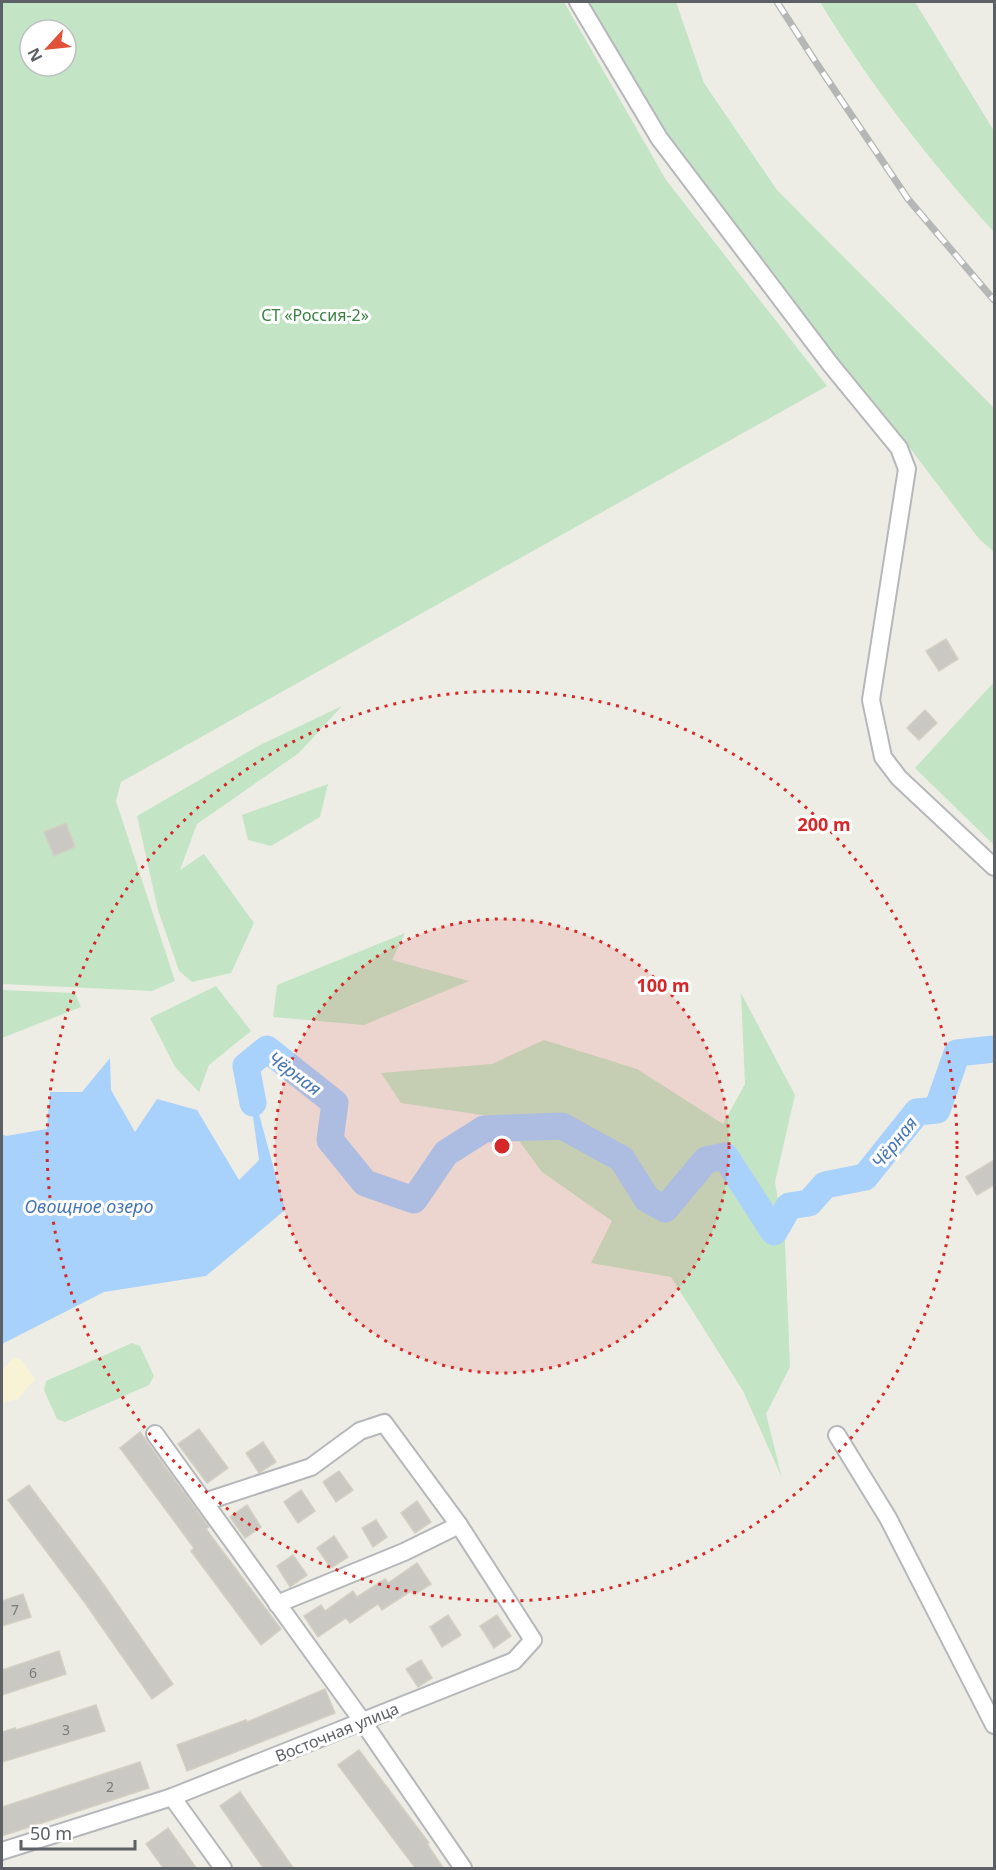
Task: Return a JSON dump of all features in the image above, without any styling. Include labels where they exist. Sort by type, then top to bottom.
[{"type":"street","points":[[578,2],[659,138],[831,365],[899,448],[907,469],[871,700],[883,757],[899,778],[994,867]]},
{"type":"street","name":"Восточная улица","points":[[2,1851],[172,1797],[363,1722],[514,1661],[533,1640],[459,1525],[384,1422],[360,1431],[311,1467],[204,1502]]},
{"type":"street","points":[[155,1434],[363,1722],[463,1869]]},
{"type":"street","points":[[837,1435],[888,1518],[994,1725]]},
{"type":"street","points":[[277,1604],[404,1552],[459,1525]]},
{"type":"street","points":[[172,1797],[223,1869]]},
{"type":"green space","name":"СТ «Россия-2»","points":[[2,2],[564,2],[666,180],[827,386],[121,782],[116,801],[175,981],[152,991],[2,984]]},
{"type":"green space","points":[[588,2],[676,2],[704,83],[777,190],[994,408],[994,552],[979,539],[884,414],[762,268],[654,115]]},
{"type":"green space","points":[[820,2],[915,2],[994,131],[994,232],[901,121]]},
{"type":"green space","points":[[994,682],[994,845],[915,768]]},
{"type":"green space","points":[[342,706],[299,753],[197,824],[180,870],[204,854],[254,923],[231,973],[192,982],[179,971],[158,910],[137,816],[260,745]]},
{"type":"green space","points":[[328,784],[320,817],[271,846],[248,840],[242,815]]},
{"type":"green space","points":[[405,933],[392,960],[469,981],[364,1025],[273,1017],[277,985]]},
{"type":"green space","points":[[216,986],[251,1031],[209,1065],[199,1092],[175,1067],[150,1018]]},
{"type":"green space","points":[[2,990],[75,993],[81,1007],[2,1038]]},
{"type":"green space","points":[[741,993],[795,1095],[775,1182],[785,1242],[790,1367],[766,1414],[782,1478],[743,1391],[671,1277],[591,1263],[612,1221],[542,1172],[502,1118],[401,1103],[381,1073],[492,1064],[544,1040],[637,1069],[723,1124],[745,1084]]},
{"type":"green space","points":[[132,1343],[140,1346],[154,1376],[149,1385],[65,1422],[57,1419],[44,1390],[46,1381]]},
{"type":"sand","points":[[14,1357],[21,1359],[35,1379],[18,1399],[2,1403],[2,1370]]},
{"type":"water","name":"Овощное озеро","points":[[110,1058],[111,1090],[135,1132],[157,1099],[197,1110],[239,1180],[259,1160],[246,1066],[285,1210],[206,1276],[104,1292],[2,1344],[2,1134],[6,1136],[47,1129],[50,1092],[82,1092]]},
{"type":"building","points":[[946,639],[958,659],[939,671],[926,651]]},
{"type":"building","points":[[925,710],[937,723],[919,740],[907,728]]},
{"type":"building","points":[[66,823],[75,847],[54,856],[44,832]]},
{"type":"building","points":[[994,1160],[994,1185],[977,1195],[966,1177]]},
{"type":"building","points":[[199,1429],[228,1468],[207,1483],[178,1444]]},
{"type":"building","points":[[140,1432],[209,1527],[206,1529],[281,1629],[261,1645],[191,1551],[194,1548],[120,1448]]},
{"type":"building","points":[[263,1442],[276,1462],[259,1473],[246,1453]]},
{"type":"building","points":[[339,1471],[353,1490],[336,1502],[323,1482]]},
{"type":"building","points":[[29,1485],[99,1578],[173,1684],[152,1699],[85,1603],[8,1500]]},
{"type":"building","points":[[301,1490],[315,1511],[298,1523],[284,1502]]},
{"type":"building","points":[[417,1501],[431,1522],[415,1533],[401,1513]]},
{"type":"building","points":[[247,1505],[261,1527],[245,1538],[230,1517]]},
{"type":"building","points":[[376,1520],[387,1537],[373,1547],[362,1528]]},
{"type":"building","points":[[334,1536],[348,1557],[331,1568],[317,1548]]},
{"type":"building","points":[[293,1555],[307,1575],[290,1587],[277,1566]]},
{"type":"building","points":[[417,1563],[431,1584],[414,1595],[411,1591],[382,1610],[378,1604],[350,1623],[346,1618],[318,1637],[304,1616],[321,1605],[325,1611],[353,1591],[357,1597],[385,1579],[388,1583]]},
{"type":"building","points":[[23,1594],[31,1617],[2,1626],[2,1601]]},
{"type":"building","points":[[448,1615],[461,1635],[442,1647],[430,1627]]},
{"type":"building","points":[[497,1615],[511,1636],[494,1648],[480,1626]]},
{"type":"building","points":[[59,1651],[66,1674],[2,1695],[2,1670]]},
{"type":"building","points":[[421,1660],[432,1678],[418,1687],[406,1669]]},
{"type":"building","points":[[325,1689],[335,1713],[187,1771],[177,1745],[246,1720],[247,1722]]},
{"type":"building","points":[[96,1705],[105,1731],[2,1762],[2,1732],[15,1728],[16,1730]]},
{"type":"building","points":[[359,1750],[429,1843],[427,1844],[444,1869],[416,1869],[338,1765]]},
{"type":"building","points":[[140,1762],[149,1788],[2,1836],[2,1807]]},
{"type":"building","points":[[240,1792],[294,1869],[264,1869],[220,1806]]},
{"type":"building","points":[[168,1828],[197,1869],[164,1869],[146,1844]]},
{"type":"waterway","name":"Чёрная","points":[[253,1103],[246,1066],[267,1049],[335,1103],[330,1140],[365,1183],[414,1200],[446,1153],[484,1129],[562,1126],[622,1159],[647,1199],[665,1209],[706,1160],[725,1156],[774,1232],[789,1206],[809,1203],[825,1185],[865,1177],[917,1112],[937,1110],[957,1053],[994,1049]]},
{"type":"railway","points":[[777,2],[908,199],[994,300]]}]
